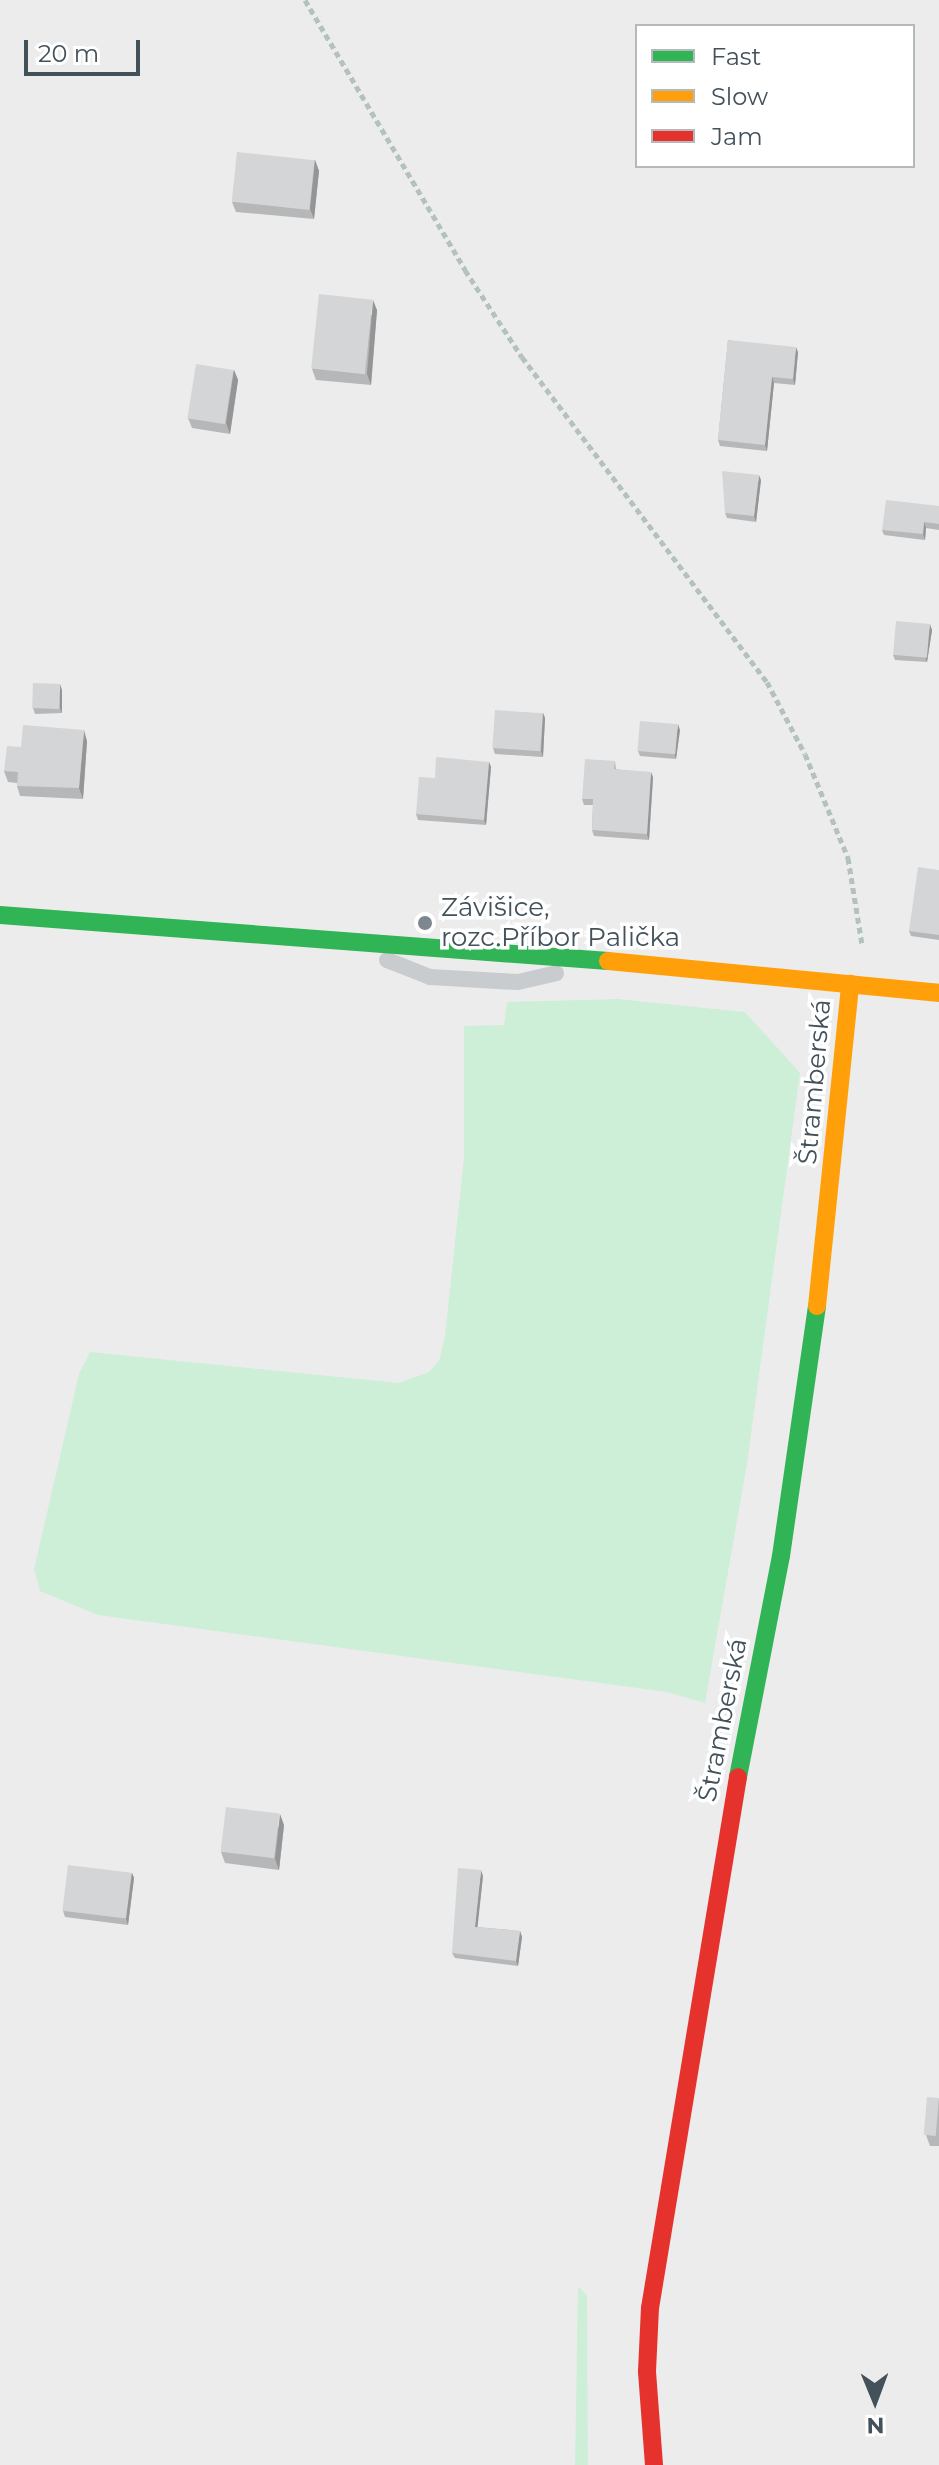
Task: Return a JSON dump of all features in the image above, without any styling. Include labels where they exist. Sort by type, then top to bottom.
[{"type":"street","points":[[0,915],[344,944],[605,961],[939,993]]},
{"type":"street","name":"Štramberská","points":[[654,2465],[647,2371],[653,2280],[781,1556],[829,1218],[850,984]]},
{"type":"path","points":[[305,0],[522,357],[767,682],[805,754],[848,858],[864,940],[850,984]]},
{"type":"green space","points":[[617,999],[745,1012],[800,1073],[747,1464],[705,1703],[667,1692],[98,1615],[40,1591],[34,1569],[79,1374],[90,1352],[399,1383],[429,1372],[439,1361],[445,1336],[464,1158],[464,1026],[504,1025],[507,1002]]},
{"type":"green space","points":[[578,2286],[587,2296],[588,2465],[575,2465]]},
{"type":"building","points":[[237,152],[315,160],[309,210],[232,202]]},
{"type":"building","points":[[319,294],[373,300],[365,374],[311,369]]},
{"type":"building","points":[[728,340],[796,347],[793,379],[772,377],[765,445],[718,440]]},
{"type":"building","points":[[196,364],[234,370],[225,424],[187,418]]},
{"type":"building","points":[[722,471],[759,475],[754,516],[725,513]]},
{"type":"building","points":[[886,500],[939,506],[939,524],[924,522],[923,534],[882,530]]},
{"type":"building","points":[[896,621],[930,624],[927,658],[893,655]]},
{"type":"building","points":[[33,683],[60,684],[59,709],[32,708]]},
{"type":"building","points":[[495,710],[543,713],[540,751],[492,748]]},
{"type":"building","points":[[640,721],[678,724],[675,754],[637,751]]},
{"type":"building","points":[[23,725],[84,730],[79,788],[17,786],[18,772],[4,771],[7,746],[21,747]]},
{"type":"building","points":[[436,757],[489,762],[484,820],[416,814],[419,777],[435,778]]},
{"type":"building","points":[[585,759],[615,761],[614,769],[651,772],[647,834],[592,830],[593,799],[582,799]]},
{"type":"building","points":[[918,867],[939,870],[939,935],[909,931]]},
{"type":"building","points":[[226,1807],[280,1814],[274,1858],[221,1852]]},
{"type":"building","points":[[68,1865],[132,1873],[126,1918],[62,1911]]},
{"type":"building","points":[[458,1868],[481,1870],[475,1927],[520,1931],[516,1961],[452,1953]]},
{"type":"building","points":[[927,2097],[939,2098],[936,2136],[924,2135]]},
{"type":"traffic: fast","points":[[0,915],[608,961]]},
{"type":"traffic: fast","points":[[738,1777],[781,1556],[817,1306]]},
{"type":"traffic: slow","points":[[608,961],[939,993]]},
{"type":"traffic: slow","points":[[817,1306],[850,984]]},
{"type":"traffic: jam","points":[[654,2465],[647,2371],[650,2308],[738,1777]]},
{"type":"place","name":"Závišice, rozc.Příbor Palička","points":[[425,923]]}]
